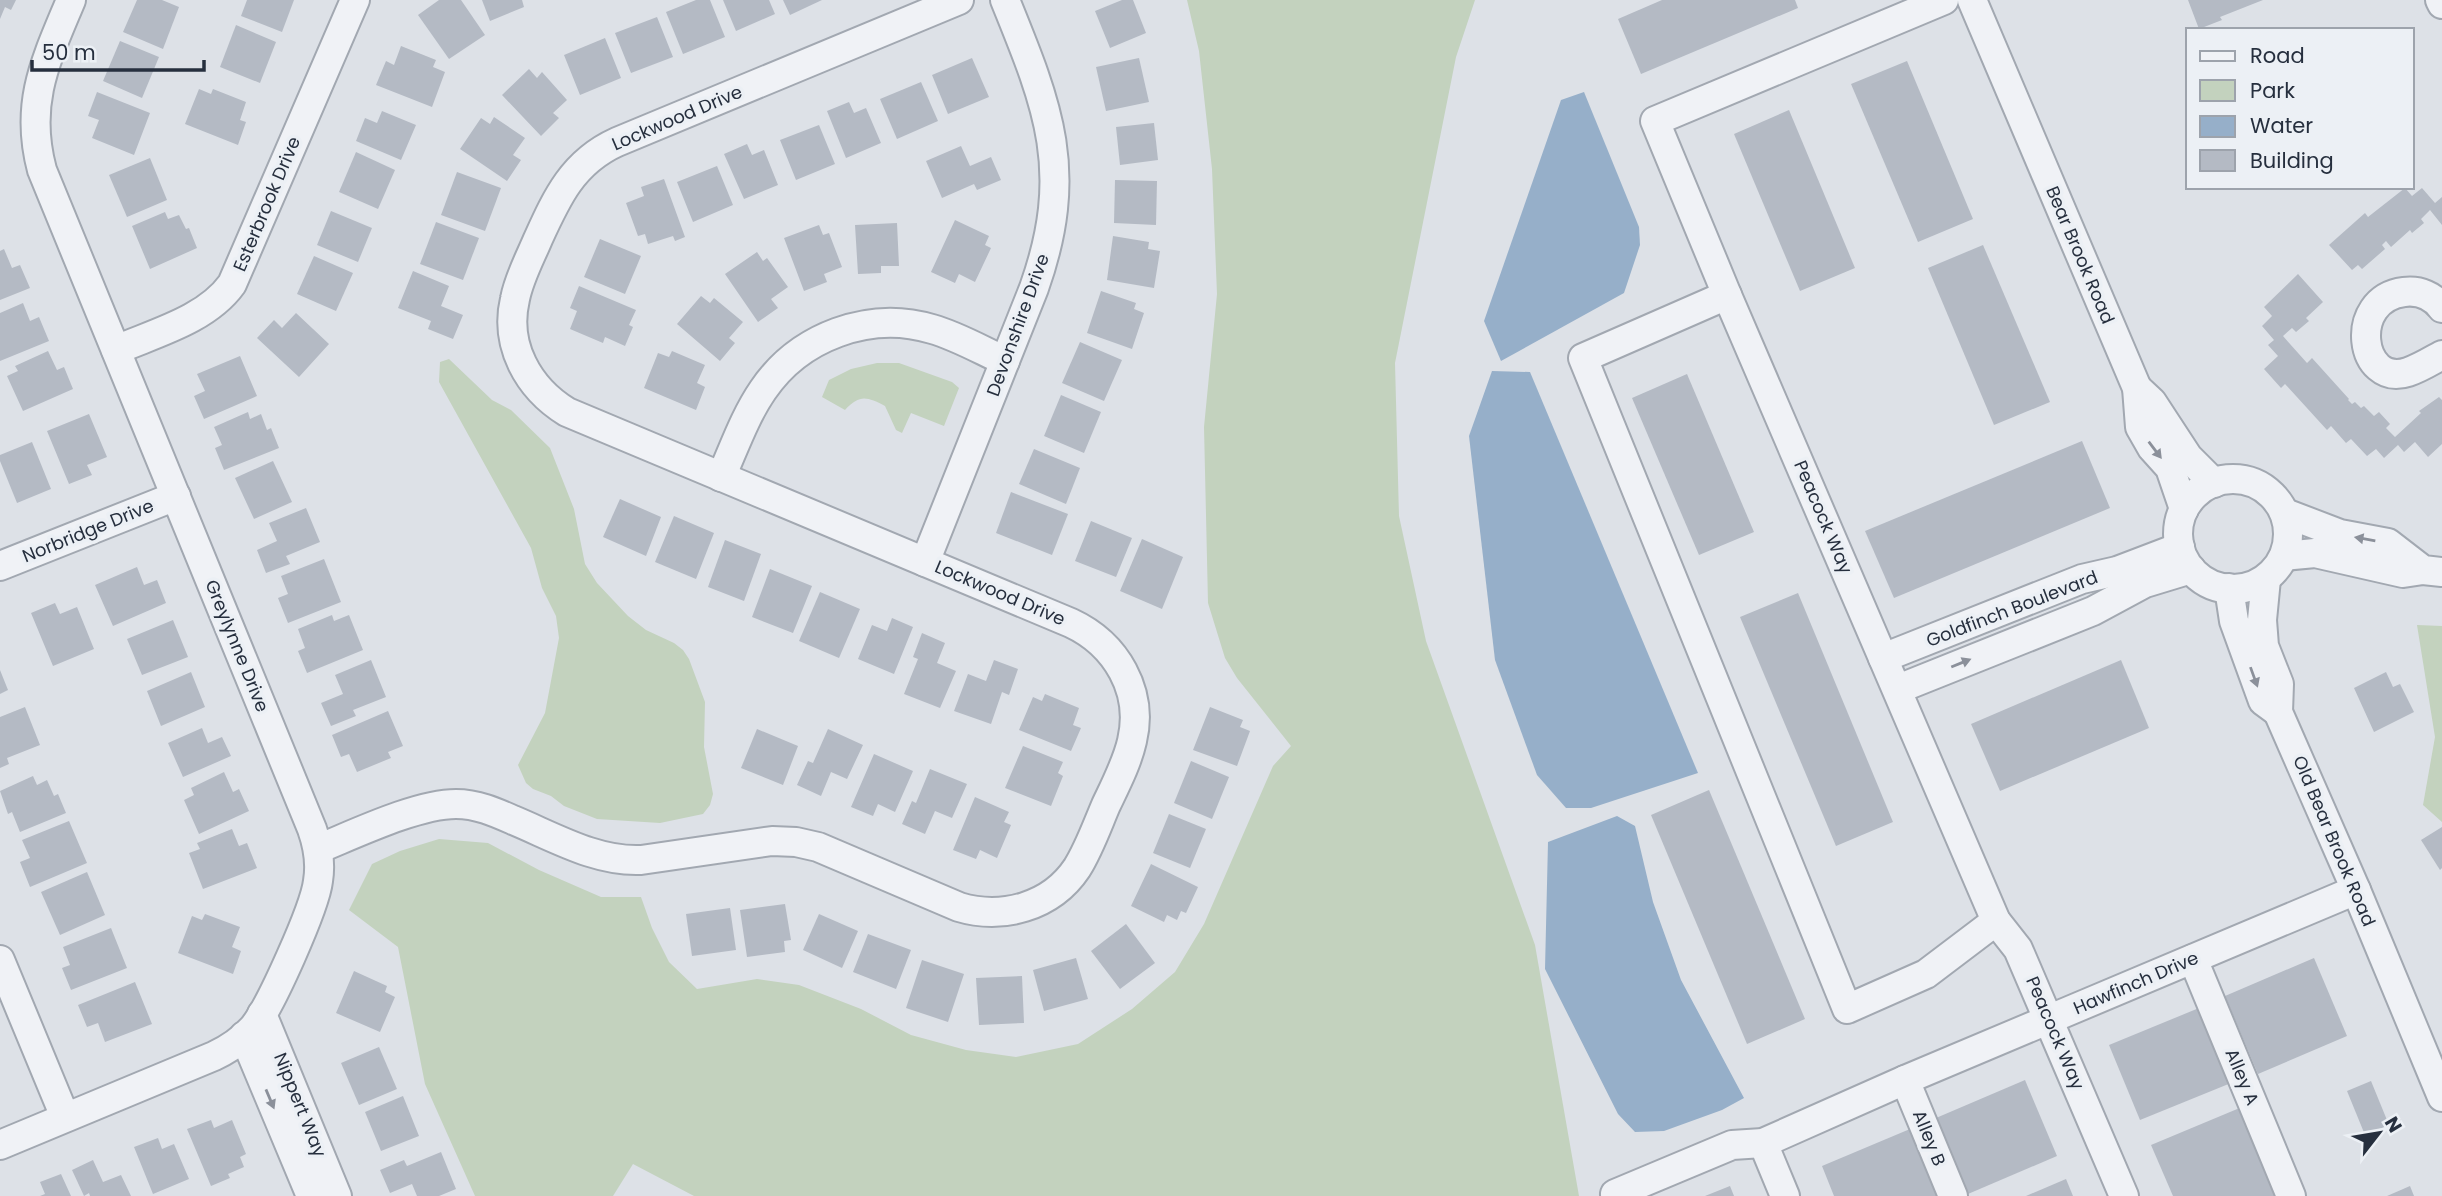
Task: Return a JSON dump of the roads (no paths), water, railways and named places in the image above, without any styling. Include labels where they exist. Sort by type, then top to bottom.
[{"type":"street","name":"Greylynne Drive","points":[[0,1145],[214,1056],[236,1043],[262,1014],[315,897],[320,869],[312,829],[42,170],[34,110],[39,81],[71,0]]},
{"type":"street","name":"Esterbrook Drive","points":[[116,350],[197,315],[212,305],[232,284],[355,0]]},
{"type":"street","name":"Lockwood Drive","points":[[318,849],[424,808],[462,804],[488,810],[609,858],[641,860],[791,841],[818,847],[968,909],[1003,912],[1038,902],[1060,887],[1077,867],[1126,759],[1135,724],[1130,688],[1114,656],[1088,631],[567,412],[545,397],[523,368],[513,333],[513,306],[521,280],[556,198],[579,167],[610,145],[959,0]]},
{"type":"street","name":"Devonshire Drive","points":[[925,562],[1046,253],[1053,215],[1055,178],[1045,103],[1005,0]]},
{"type":"street","name":"Peacock Way","points":[[1944,0],[1655,121],[1996,921],[2018,949],[2124,1196]]},
{"type":"street","name":"Bear Brook Road","points":[[1972,0],[2137,388],[2140,427],[2152,448],[2169,468],[2184,509],[2179,530],[2186,558]]},
{"type":"street","points":[[2442,308],[2429,296],[2412,291],[2396,293],[2382,301],[2372,312],[2366,327],[2366,345],[2371,358],[2380,368],[2392,373],[2406,373],[2442,355]]},
{"type":"street","points":[[1727,295],[1583,358],[1847,1009],[1926,974],[1996,921]]},
{"type":"street","points":[[721,477],[756,402],[771,379],[801,351],[837,332],[877,323],[917,325],[943,333],[1005,361]]},
{"type":"street","points":[[2137,388],[2152,402],[2188,457],[2214,483]]},
{"type":"street","points":[[2184,509],[2196,491],[2214,483],[2232,480],[2251,482],[2267,491],[2285,513],[2340,534],[2388,543],[2433,571]]},
{"type":"street","name":"Norbridge Drive","points":[[0,566],[176,496]]},
{"type":"street","points":[[2186,558],[2204,581],[2221,588],[2243,589],[2266,579],[2277,569],[2284,556],[2288,535],[2285,513]]},
{"type":"street","points":[[2284,556],[2315,553],[2403,573],[2433,571]]},
{"type":"street","name":"Goldfinch Boulevard","points":[[1883,659],[2082,579],[2186,558]]},
{"type":"street","name":"Goldfinch Boulevard","points":[[1898,689],[2093,611],[2186,558]]},
{"type":"street","name":"Old Bear Brook Road","points":[[2266,579],[2262,620],[2264,646],[2279,684],[2278,712],[2442,1097]]},
{"type":"street","points":[[2229,588],[2234,621],[2263,701],[2278,712]]},
{"type":"street","name":"Hawfinch Drive","points":[[1616,1196],[1615,1194],[1732,1145],[1763,1143],[1905,1080],[2356,890]]},
{"type":"street","name":"Alley A","points":[[2193,959],[2291,1196]]},
{"type":"street","points":[[0,960],[65,1117]]},
{"type":"street","name":"Nippert Way","points":[[262,1014],[337,1196]]},
{"type":"street","name":"Nippert Way","points":[[244,1036],[311,1196]]},
{"type":"street","name":"Alley B","points":[[1905,1080],[1953,1196]]},
{"type":"street","points":[[1763,1143],[1785,1196]]},
{"type":"water","points":[[1584,92],[1639,227],[1640,245],[1624,293],[1501,361],[1484,321],[1561,100]]},
{"type":"water","points":[[1492,371],[1530,372],[1698,773],[1591,808],[1566,808],[1537,775],[1495,660],[1469,436]]},
{"type":"water","points":[[1617,816],[1635,826],[1653,902],[1681,980],[1744,1098],[1722,1110],[1664,1131],[1635,1132],[1618,1114],[1545,969],[1548,842]]}]
